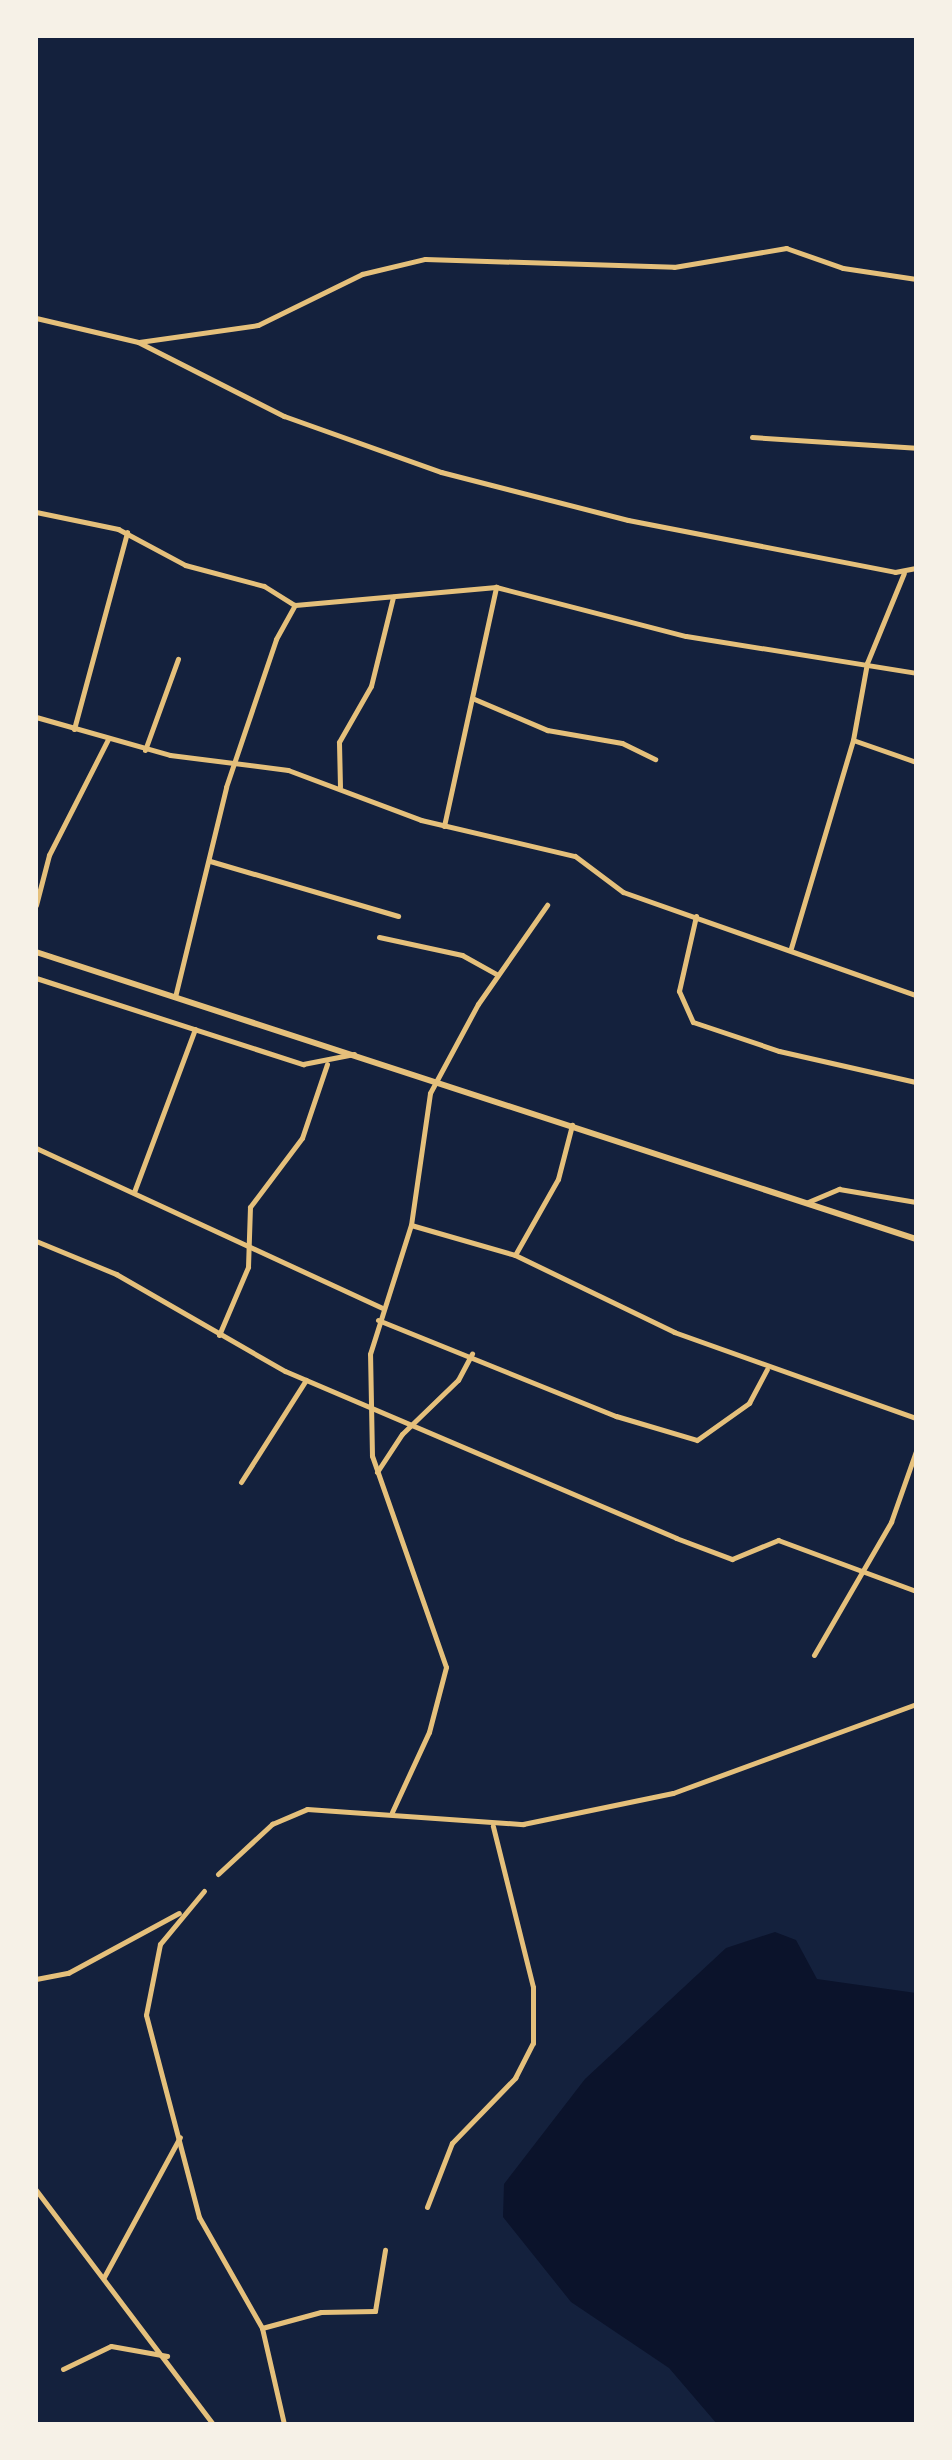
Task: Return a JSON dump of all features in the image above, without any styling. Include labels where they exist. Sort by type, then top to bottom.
[{"type":"street","points":[[138,342],[258,325],[362,274],[425,259],[674,267],[786,248],[843,268],[916,279]]},
{"type":"street","points":[[36,318],[138,342],[284,416],[441,472],[628,520],[904,573],[916,568]]},
{"type":"street","points":[[752,437],[916,448]]},
{"type":"street","points":[[36,512],[127,532],[185,565],[264,586],[295,605],[496,587],[686,636],[916,673]]},
{"type":"street","points":[[74,729],[127,532]]},
{"type":"street","points":[[791,948],[853,740],[867,663],[904,573]]},
{"type":"street","points":[[444,826],[496,587]]},
{"type":"street","points":[[340,787],[339,742],[371,686],[393,597]]},
{"type":"street","points":[[175,997],[235,760],[276,639],[295,605]]},
{"type":"street","points":[[145,750],[178,659]]},
{"type":"street","points":[[472,698],[547,730],[622,743],[655,759]]},
{"type":"street","points":[[36,718],[145,750],[235,760],[340,787],[444,826],[575,856],[623,892],[791,948],[916,995]]},
{"type":"street","points":[[36,905],[49,855],[108,739]]},
{"type":"street","points":[[853,740],[916,762]]},
{"type":"street","points":[[210,861],[398,916]]},
{"type":"street","points":[[392,1812],[429,1732],[446,1667],[377,1472],[367,1404],[378,1320],[411,1225],[436,1079],[498,975],[547,905]]},
{"type":"street","points":[[696,916],[679,991],[693,1022],[792,1055],[916,1082]]},
{"type":"street","points":[[379,937],[462,955],[498,975]]},
{"type":"street","points":[[36,952],[436,1079],[916,1239]]},
{"type":"street","points":[[36,978],[195,1029],[327,1064],[355,1054]]},
{"type":"street","points":[[134,1192],[195,1029]]},
{"type":"street","points":[[219,1335],[244,1281],[250,1207],[312,1120],[327,1064]]},
{"type":"street","points":[[515,1255],[558,1179],[572,1125]]},
{"type":"street","points":[[36,1148],[134,1192],[246,1248],[382,1308]]},
{"type":"street","points":[[808,1202],[839,1189],[916,1202]]},
{"type":"street","points":[[411,1225],[515,1255],[767,1369],[916,1418]]},
{"type":"street","points":[[36,1241],[116,1274],[219,1335],[306,1380],[414,1422],[725,1558],[742,1558],[778,1540],[866,1567],[916,1591]]},
{"type":"street","points":[[378,1320],[472,1354],[604,1411],[697,1440],[749,1403],[767,1369]]},
{"type":"street","points":[[377,1472],[414,1422],[458,1380],[472,1354]]},
{"type":"street","points":[[241,1482],[306,1380]]},
{"type":"street","points":[[814,1655],[866,1567],[916,1451]]},
{"type":"street","points":[[218,1874],[288,1815],[328,1806],[493,1826],[673,1793],[916,1704]]},
{"type":"street","points":[[427,2207],[452,2143],[515,2078],[533,2043],[533,1987],[493,1826]]},
{"type":"street","points":[[36,1979],[68,1973],[181,1912],[204,1891]]},
{"type":"street","points":[[181,1912],[160,1944],[145,1992],[199,2217],[262,2328],[284,2424]]},
{"type":"street","points":[[104,2277],[180,2137]]},
{"type":"street","points":[[36,2190],[168,2356],[213,2424]]},
{"type":"street","points":[[262,2328],[321,2312],[375,2311],[385,2250]]},
{"type":"street","points":[[63,2369],[111,2346],[168,2356]]},
{"type":"water","points":[[775,1932],[796,1940],[817,1979],[916,1993],[916,2424],[717,2424],[669,2368],[571,2302],[503,2217],[504,2184],[585,2079],[726,1948]]}]
